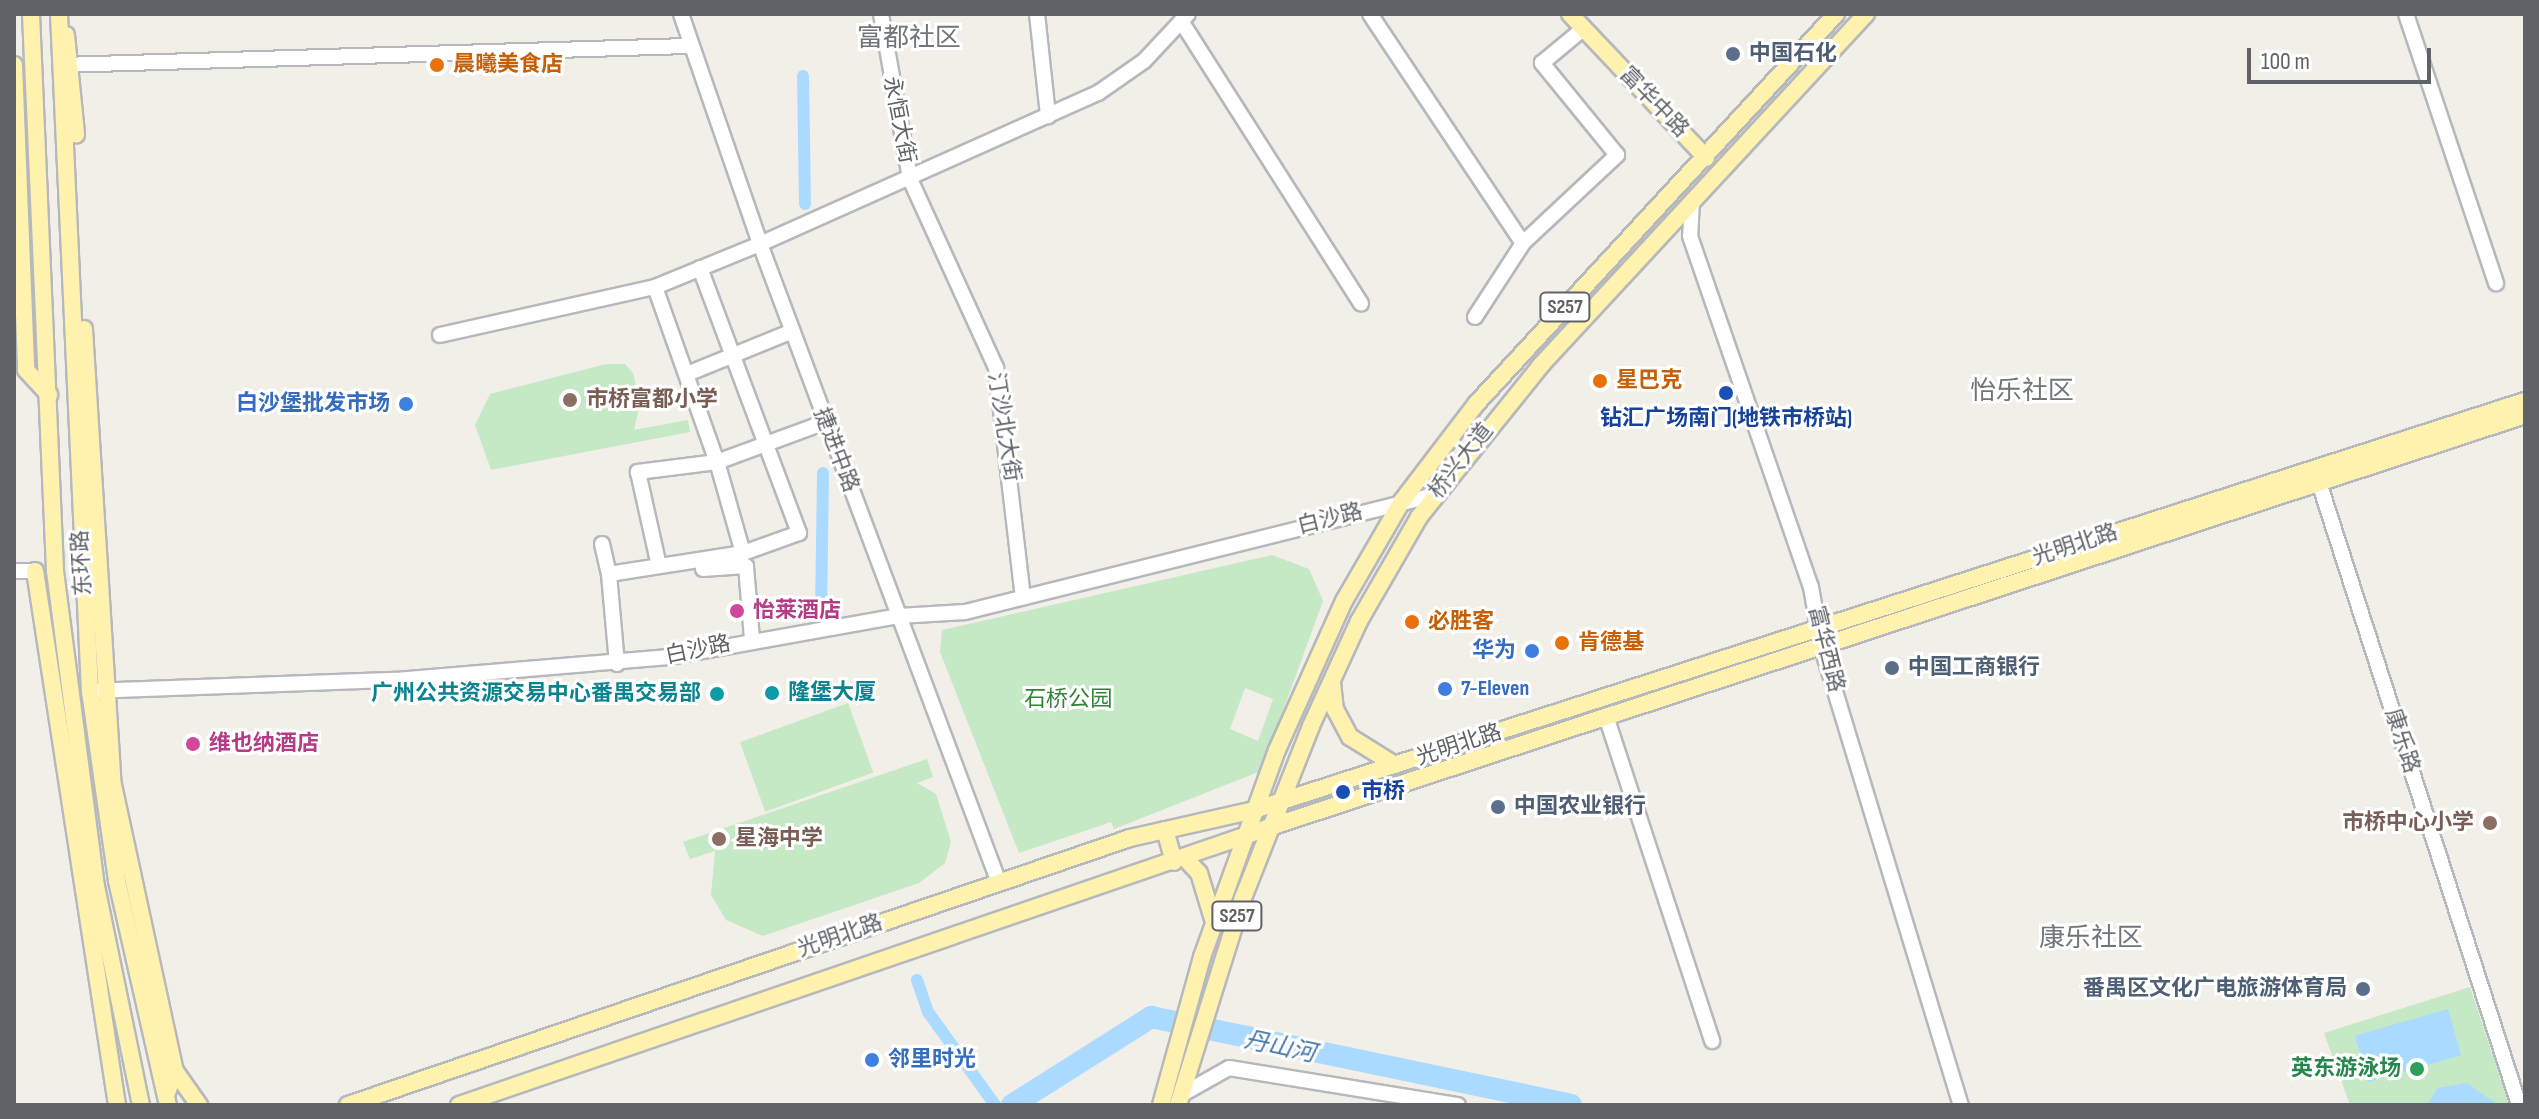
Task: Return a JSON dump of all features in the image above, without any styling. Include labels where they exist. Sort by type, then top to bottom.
[{"type":"main road","name":"东环路","points":[[31,14],[55,571],[72,732],[141,1105]]},
{"type":"main road","name":"富华中路","points":[[1570,14],[1706,158],[1692,201]]},
{"type":"main road","name":"桥兴大道","points":[[1186,1041],[1190,997],[1254,810],[1327,636],[1402,501],[1477,403],[1836,14]]},
{"type":"main road","name":"桥兴大道","points":[[1186,1041],[1206,1006],[1270,827],[1332,680],[1433,495],[1692,201],[1866,14]]},
{"type":"main road","points":[[60,16],[69,64],[94,533],[113,785],[175,1071],[199,1105]]},
{"type":"main road","name":"东环路","points":[[69,64],[79,494],[90,691],[117,881],[167,1100]]},
{"type":"main road","points":[[14,65],[26,370],[49,395]]},
{"type":"main road","name":"光明北路","points":[[459,1105],[1246,835],[1821,645],[2525,401]]},
{"type":"main road","name":"光明北路","points":[[348,1105],[999,883],[1165,830],[1254,810],[1818,627],[2317,474],[2525,415]]},
{"type":"main road","points":[[51,492],[79,494]]},
{"type":"main road","points":[[35,571],[82,571],[94,533]]},
{"type":"main road","points":[[35,571],[60,619]]},
{"type":"main road","points":[[35,571],[81,905],[111,1042],[117,1105]]},
{"type":"main road","points":[[1332,680],[1335,709],[1350,737],[1395,765]]},
{"type":"main road","points":[[1165,830],[1179,859],[1199,873],[1214,922]]},
{"type":"main road","points":[[111,1042],[113,965]]},
{"type":"main road","name":"S257","points":[[1179,1100],[1186,1041]]},
{"type":"main road","name":"S257","points":[[1161,1105],[1186,1041]]},
{"type":"main road","points":[[167,1100],[175,1071]]},
{"type":"street","name":"捷进中路","points":[[681,14],[688,46],[760,244],[999,883]]},
{"type":"street","name":"永恒大街","points":[[881,14],[910,179]]},
{"type":"street","points":[[1037,14],[1048,116]]},
{"type":"street","points":[[1370,14],[1523,243]]},
{"type":"street","points":[[2406,14],[2496,283]]},
{"type":"street","points":[[440,335],[655,287],[760,244],[1048,116],[1144,61],[1184,18],[1361,304]]},
{"type":"street","points":[[1475,317],[1523,243],[1617,155],[1542,63],[1583,29]]},
{"type":"street","points":[[69,64],[688,46]]},
{"type":"street","name":"汀沙北大街","points":[[910,179],[996,368],[1023,597]]},
{"type":"street","name":"富华西路","points":[[1692,201],[1690,236],[1811,587],[1821,645],[1960,1102]]},
{"type":"street","points":[[609,574],[743,553],[799,533],[700,268]]},
{"type":"street","points":[[655,287],[717,462],[743,553]]},
{"type":"street","points":[[687,374],[793,331]]},
{"type":"street","points":[[659,566],[638,472],[717,462],[826,422]]},
{"type":"street","name":"康乐路","points":[[2317,474],[2519,1105]]},
{"type":"street","name":"白沙路","points":[[90,691],[108,693],[288,685],[617,664],[752,639],[844,630],[899,616],[965,612],[1433,495]]},
{"type":"street","points":[[602,544],[609,574],[617,664]]},
{"type":"street","points":[[703,569],[746,566],[752,639]]},
{"type":"street","points":[[14,571],[35,571]]},
{"type":"street","points":[[1606,716],[1712,1041]]},
{"type":"street","points":[[1179,1100],[1229,1068],[1458,1105]]},
{"type":"green space","points":[[606,364],[625,364],[633,373],[640,404],[634,430],[688,420],[690,432],[491,470],[475,425],[490,394]]},
{"type":"green space","name":"石桥公园","points":[[1272,555],[1309,569],[1323,601],[1261,771],[1114,829],[1111,822],[1019,853],[940,652],[942,630]],"holes":[[[1245,688],[1273,699],[1258,741],[1230,729]]]},
{"type":"green space","points":[[848,703],[873,773],[765,812],[740,742]]},
{"type":"green space","points":[[927,759],[933,777],[917,783],[936,794],[951,842],[945,863],[919,883],[763,936],[726,920],[711,895],[715,851],[690,859],[683,842]]},
{"type":"green space","name":"英东游泳场","points":[[2470,987],[2509,1105],[2350,1105],[2324,1033]]},
{"type":"water","points":[[2448,1009],[2461,1055],[2368,1082],[2355,1036]]},
{"type":"water","points":[[2467,1083],[2498,1105],[2427,1105],[2438,1088]]},
{"type":"waterway","points":[[803,76],[805,204]]},
{"type":"waterway","points":[[821,616],[823,473]]},
{"type":"waterway","points":[[917,980],[928,1012],[995,1105]]},
{"type":"waterway","name":"丹山河","points":[[1012,1105],[1151,1017],[1571,1105]]},
{"type":"place","name":"中国石化","points":[[1733,54]]},
{"type":"place","name":"晨曦美食店","points":[[437,65]]},
{"type":"place","name":"星巴克","points":[[1600,381]]},
{"type":"place","name":"钻汇广场南门(地铁市桥站)","points":[[1726,393]]},
{"type":"place","name":"市桥富都小学","points":[[570,400]]},
{"type":"place","name":"白沙堡批发市场","points":[[406,404]]},
{"type":"place","name":"怡莱酒店","points":[[737,611]]},
{"type":"place","name":"必胜客","points":[[1412,622]]},
{"type":"place","name":"肯德基","points":[[1562,643]]},
{"type":"place","name":"华为","points":[[1532,651]]},
{"type":"place","name":"中国工商银行","points":[[1892,668]]},
{"type":"place","name":"7-Eleven","points":[[1445,689]]},
{"type":"place","name":"隆堡大厦","points":[[772,693]]},
{"type":"place","name":"广州公共资源交易中心番禺交易部","points":[[717,694]]},
{"type":"place","name":"维也纳酒店","points":[[193,744]]},
{"type":"place","name":"市桥","points":[[1343,792]]},
{"type":"place","name":"中国农业银行","points":[[1498,807]]},
{"type":"place","name":"市桥中心小学","points":[[2490,823]]},
{"type":"place","name":"星海中学","points":[[719,839]]},
{"type":"place","name":"番禺区文化广电旅游体育局","points":[[2363,989]]},
{"type":"place","name":"邻里时光","points":[[872,1060]]},
{"type":"place","name":"英东游泳场","points":[[2417,1069]]},
{"type":"district","name":"富都社区","points":[[909,39]]},
{"type":"district","name":"怡乐社区","points":[[2022,392]]},
{"type":"district","name":"康乐社区","points":[[2091,939]]}]
